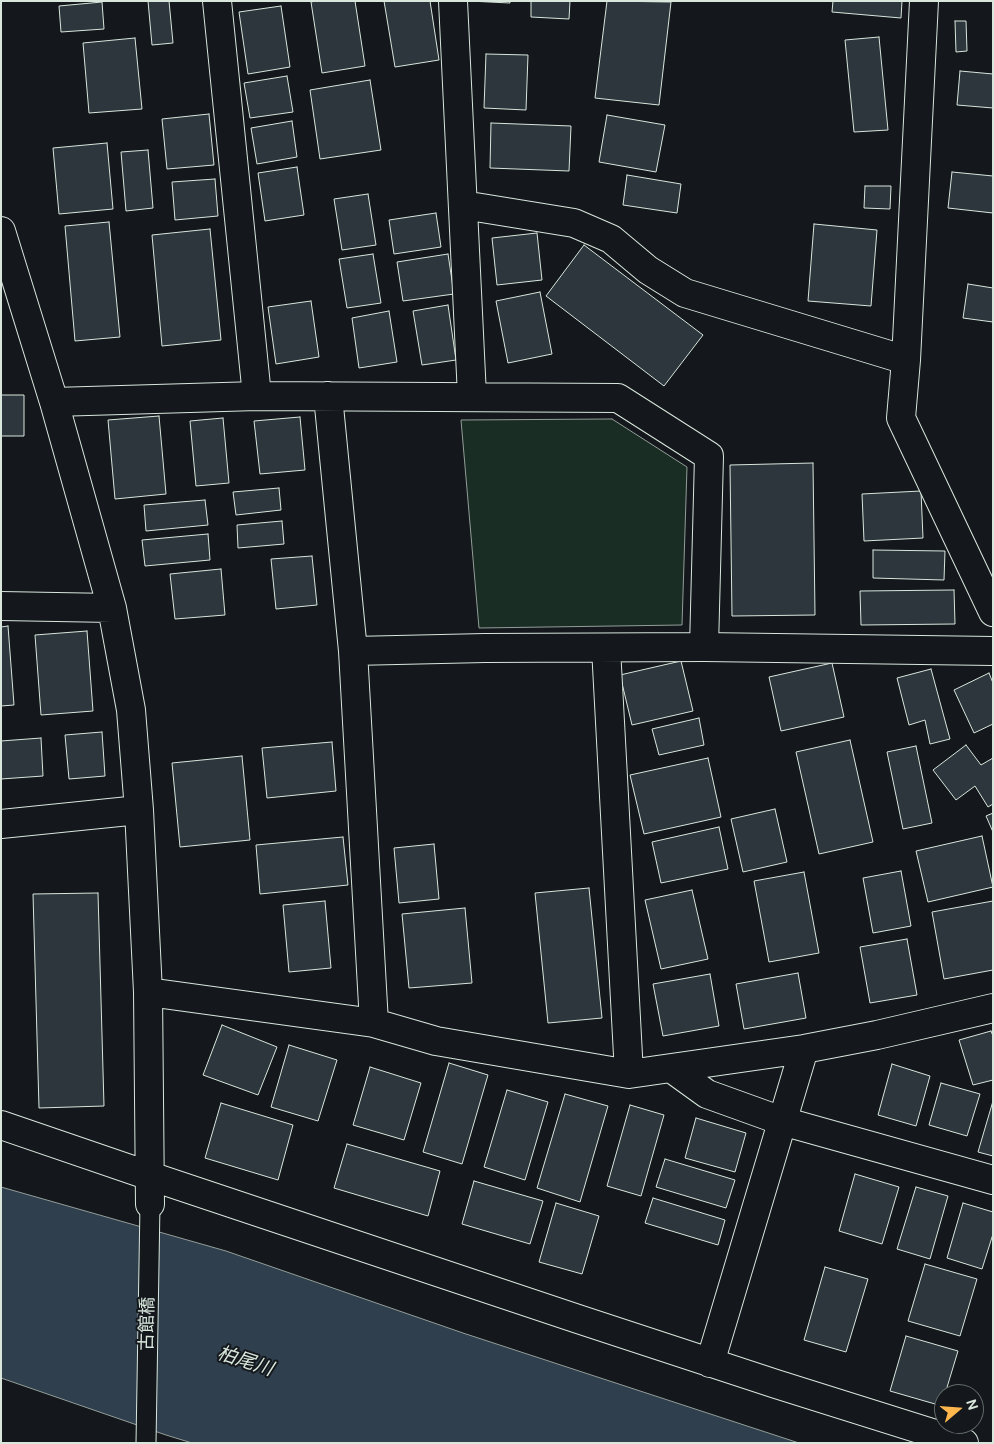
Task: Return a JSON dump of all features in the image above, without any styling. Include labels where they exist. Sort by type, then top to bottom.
[{"type":"street","points":[[217,1],[257,396]]},
{"type":"street","points":[[452,1],[472,396]]},
{"type":"street","points":[[924,1],[906,360],[901,418],[993,612]]},
{"type":"street","points":[[463,205],[574,223],[611,239],[648,270],[685,293],[906,360]]},
{"type":"street","points":[[1,231],[54,402],[112,608],[131,710],[139,810],[148,992],[150,1204]]},
{"type":"street","points":[[54,402],[257,396],[618,398],[709,456],[704,647]]},
{"type":"street","points":[[328,396],[353,651],[374,1023]]},
{"type":"street","points":[[1,606],[112,608]]},
{"type":"street","points":[[353,651],[484,648],[704,647],[993,651]]},
{"type":"street","points":[[606,648],[629,1074]]},
{"type":"street","points":[[1,824],[139,810]]},
{"type":"street","points":[[148,992],[374,1023],[436,1041],[629,1074],[804,1049],[877,1036],[993,1008]]},
{"type":"street","points":[[710,1363],[804,1049]]},
{"type":"street","points":[[671,1068],[707,1094],[782,1121],[993,1180]]},
{"type":"street","points":[[1,1125],[710,1363],[964,1443]]},
{"type":"lane","name":"古館橋","points":[[146,1443],[150,1204]]},
{"type":"green space","points":[[612,419],[687,467],[682,625],[479,628],[461,420]]},
{"type":"water","name":"柏尾川","points":[[1,1187],[226,1251],[463,1333],[799,1443],[192,1443],[166,1435],[1,1378]]},
{"type":"building","points":[[148,1],[169,1],[173,43],[152,45]]},
{"type":"building","points":[[355,1],[365,66],[322,73],[311,2]]},
{"type":"building","points":[[384,1],[430,1],[439,60],[395,67]]},
{"type":"building","points":[[469,1],[510,1],[510,3]]},
{"type":"building","points":[[531,1],[570,1],[569,19],[531,17]]},
{"type":"building","points":[[607,1],[671,2],[659,105],[595,98]]},
{"type":"building","points":[[833,1],[902,1],[901,18],[832,12]]},
{"type":"building","points":[[102,2],[104,29],[61,32],[59,6]]},
{"type":"building","points":[[281,6],[290,67],[248,74],[239,12]]},
{"type":"building","points":[[955,21],[966,21],[967,51],[956,52]]},
{"type":"building","points":[[879,37],[888,130],[854,132],[845,40]]},
{"type":"building","points":[[135,38],[142,109],[89,113],[83,43]]},
{"type":"building","points":[[486,54],[528,55],[526,110],[484,108]]},
{"type":"building","points":[[960,71],[993,74],[993,108],[957,105]]},
{"type":"building","points":[[287,76],[293,112],[250,118],[244,83]]},
{"type":"building","points":[[370,80],[381,150],[320,159],[310,90]]},
{"type":"building","points":[[209,114],[214,165],[167,169],[162,119]]},
{"type":"building","points":[[607,115],[665,125],[656,172],[599,162]]},
{"type":"building","points":[[292,121],[297,157],[257,164],[251,128]]},
{"type":"building","points":[[491,123],[571,126],[569,171],[490,168]]},
{"type":"building","points":[[107,143],[113,209],[59,214],[53,148]]},
{"type":"building","points":[[148,150],[153,208],[126,211],[121,152]]},
{"type":"building","points":[[297,167],[304,215],[265,221],[258,173]]},
{"type":"building","points":[[952,172],[993,176],[993,213],[948,208]]},
{"type":"building","points":[[627,175],[681,184],[677,213],[623,205]]},
{"type":"building","points":[[215,179],[218,216],[175,220],[172,182]]},
{"type":"building","points":[[865,186],[891,186],[890,209],[864,208]]},
{"type":"building","points":[[368,194],[376,245],[342,250],[334,199]]},
{"type":"building","points":[[436,213],[441,247],[394,254],[389,220]]},
{"type":"building","points":[[109,222],[120,337],[75,341],[65,226]]},
{"type":"building","points":[[814,224],[877,230],[871,306],[808,301]]},
{"type":"building","points":[[210,229],[221,340],[162,346],[152,235]]},
{"type":"building","points":[[537,233],[542,280],[497,285],[492,238]]},
{"type":"building","points":[[584,245],[703,335],[664,386],[546,296]]},
{"type":"building","points":[[373,254],[381,303],[347,308],[339,259]]},
{"type":"building","points":[[448,254],[454,294],[403,301],[397,262]]},
{"type":"building","points":[[968,284],[993,288],[993,322],[963,318]]},
{"type":"building","points":[[540,292],[552,354],[508,363],[496,301]]},
{"type":"building","points":[[311,301],[319,357],[276,364],[268,307]]},
{"type":"building","points":[[448,305],[456,360],[422,365],[413,311]]},
{"type":"building","points":[[389,311],[397,362],[359,368],[352,318]]},
{"type":"building","points":[[1,395],[24,395],[24,436],[1,436]]},
{"type":"building","points":[[159,416],[166,494],[115,499],[108,420]]},
{"type":"building","points":[[300,417],[305,470],[260,474],[254,421]]},
{"type":"building","points":[[223,418],[229,483],[196,486],[190,421]]},
{"type":"building","points":[[813,463],[815,615],[732,616],[730,465]]},
{"type":"building","points":[[279,488],[281,510],[236,515],[233,492]]},
{"type":"building","points":[[921,491],[923,538],[864,541],[862,494]]},
{"type":"building","points":[[205,500],[208,525],[146,531],[144,505]]},
{"type":"building","points":[[282,521],[284,544],[238,548],[237,525]]},
{"type":"building","points":[[208,534],[210,560],[145,566],[142,540]]},
{"type":"building","points":[[873,550],[945,551],[944,580],[873,578]]},
{"type":"building","points":[[312,556],[317,605],[276,609],[271,559]]},
{"type":"building","points":[[221,569],[225,615],[175,619],[170,574]]},
{"type":"building","points":[[954,590],[955,624],[861,625],[860,591]]},
{"type":"building","points":[[8,626],[14,705],[1,706],[1,627]]},
{"type":"building","points":[[87,631],[93,711],[41,715],[35,635]]},
{"type":"building","points":[[681,661],[693,711],[632,725],[620,675]]},
{"type":"building","points":[[832,663],[844,717],[781,731],[769,677]]},
{"type":"building","points":[[931,669],[950,739],[930,744],[925,720],[909,725],[897,678]]},
{"type":"building","points":[[989,673],[993,683],[993,724],[974,733],[954,690]]},
{"type":"building","points":[[699,718],[704,745],[659,755],[652,729]]},
{"type":"building","points":[[102,732],[105,776],[69,779],[65,735]]},
{"type":"building","points":[[41,738],[43,776],[1,779],[1,741]]},
{"type":"building","points":[[850,740],[873,842],[819,854],[796,752]]},
{"type":"building","points":[[332,742],[336,791],[267,798],[262,748]]},
{"type":"building","points":[[966,745],[981,765],[993,758],[993,804],[988,807],[975,786],[956,800],[933,770]]},
{"type":"building","points":[[916,746],[932,823],[903,829],[887,752]]},
{"type":"building","points":[[242,756],[250,840],[180,847],[172,763]]},
{"type":"building","points":[[708,758],[721,817],[644,834],[630,775]]},
{"type":"building","points":[[775,809],[787,862],[743,872],[731,819]]},
{"type":"building","points":[[993,813],[993,832],[986,816]]},
{"type":"building","points":[[719,827],[728,869],[661,883],[652,842]]},
{"type":"building","points":[[982,836],[993,887],[928,902],[916,851]]},
{"type":"building","points":[[343,837],[348,885],[260,894],[256,845]]},
{"type":"building","points":[[434,844],[439,899],[399,903],[394,848]]},
{"type":"building","points":[[901,871],[911,926],[873,933],[863,878]]},
{"type":"building","points":[[804,872],[819,953],[769,962],[754,881]]},
{"type":"building","points":[[589,888],[602,1018],[548,1023],[535,893]]},
{"type":"building","points":[[692,890],[708,959],[661,969],[645,900]]},
{"type":"building","points":[[98,893],[104,1106],[39,1108],[33,894]]},
{"type":"building","points":[[325,901],[331,968],[289,972],[283,905]]},
{"type":"building","points":[[993,901],[993,970],[944,979],[932,912]]},
{"type":"building","points":[[465,908],[472,983],[409,988],[402,914]]},
{"type":"building","points":[[907,939],[917,995],[870,1003],[860,947]]},
{"type":"building","points":[[798,973],[806,1018],[744,1029],[736,984]]},
{"type":"building","points":[[710,974],[719,1026],[663,1036],[653,984]]},
{"type":"building","points":[[222,1025],[277,1047],[258,1095],[203,1075]]},
{"type":"building","points":[[991,1031],[993,1036],[993,1080],[973,1085],[959,1040]]},
{"type":"building","points":[[289,1045],[337,1060],[318,1121],[271,1107]]},
{"type":"building","points":[[449,1063],[488,1075],[462,1164],[423,1152]]},
{"type":"building","points":[[892,1064],[930,1076],[916,1126],[878,1115]]},
{"type":"building","points":[[370,1067],[421,1083],[404,1140],[353,1125]]},
{"type":"building","points":[[941,1083],[980,1094],[967,1136],[929,1125]]},
{"type":"building","points":[[507,1090],[548,1102],[525,1180],[484,1167]]},
{"type":"building","points":[[565,1094],[608,1106],[580,1202],[537,1188]]},
{"type":"building","points":[[993,1101],[993,1156],[978,1152]]},
{"type":"building","points":[[221,1103],[293,1125],[278,1180],[205,1158]]},
{"type":"building","points":[[630,1105],[664,1115],[641,1196],[607,1186]]},
{"type":"building","points":[[696,1118],[746,1133],[735,1172],[685,1158]]},
{"type":"building","points":[[347,1144],[440,1171],[428,1216],[334,1188]]},
{"type":"building","points":[[665,1159],[735,1180],[726,1208],[656,1187]]},
{"type":"building","points":[[855,1174],[899,1187],[882,1244],[839,1231]]},
{"type":"building","points":[[474,1181],[543,1201],[530,1244],[462,1224]]},
{"type":"building","points":[[916,1187],[948,1196],[930,1259],[897,1249]]},
{"type":"building","points":[[653,1198],[725,1220],[718,1245],[645,1223]]},
{"type":"building","points":[[556,1203],[599,1216],[582,1274],[539,1262]]},
{"type":"building","points":[[963,1203],[993,1212],[993,1234],[982,1269],[947,1258]]},
{"type":"building","points":[[925,1264],[977,1279],[960,1336],[908,1321]]},
{"type":"building","points":[[825,1267],[868,1279],[846,1352],[804,1340]]},
{"type":"building","points":[[906,1336],[958,1351],[948,1384],[934,1384],[934,1404],[890,1391]]}]
